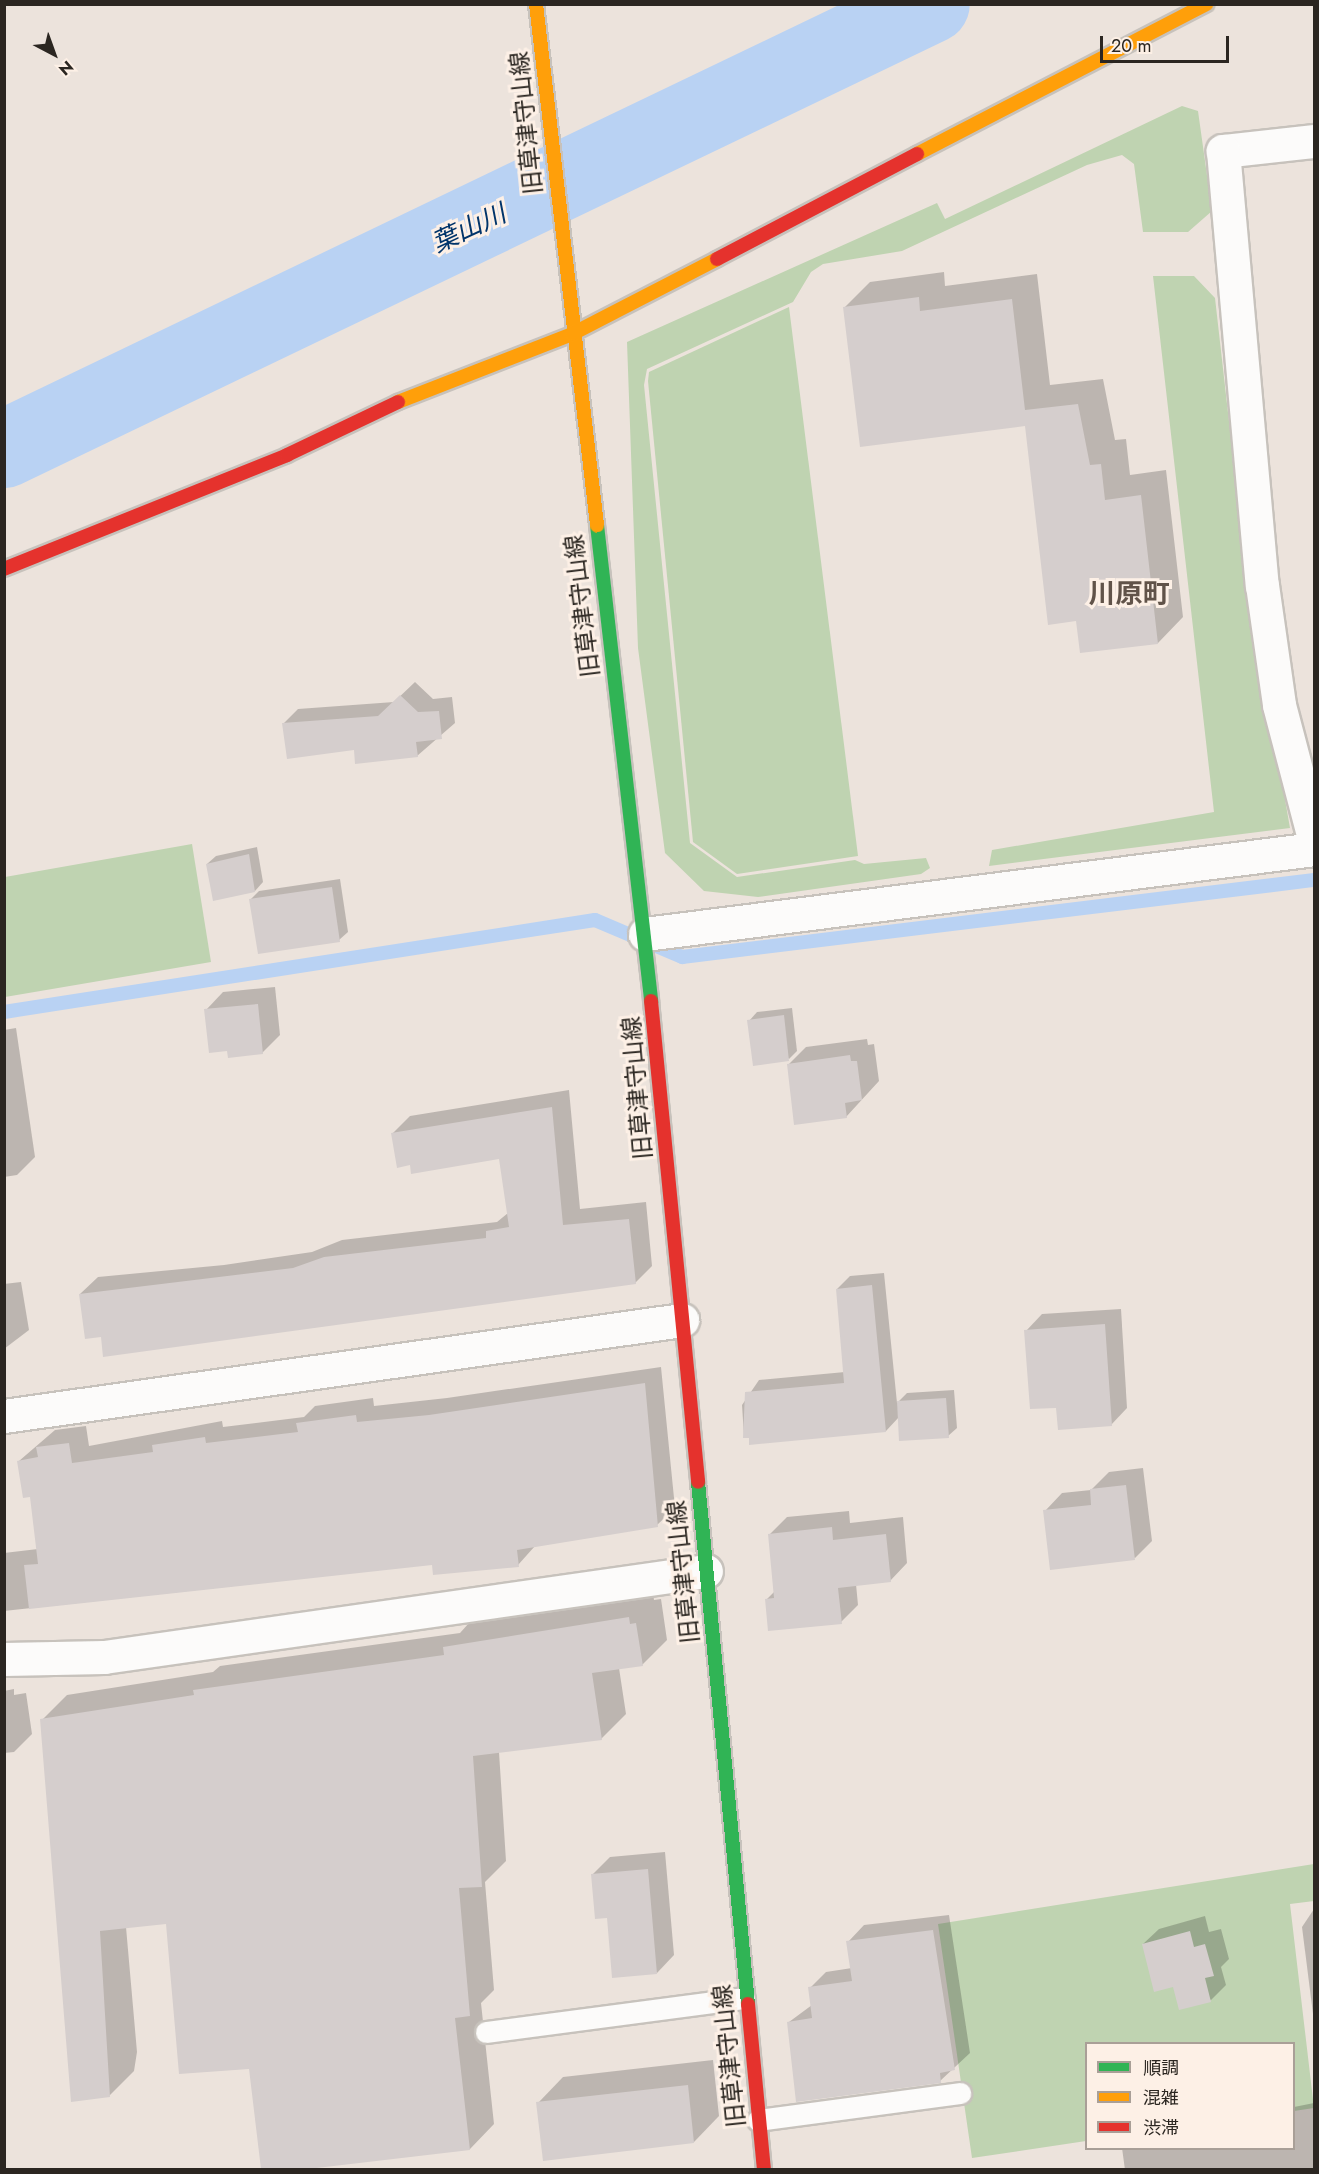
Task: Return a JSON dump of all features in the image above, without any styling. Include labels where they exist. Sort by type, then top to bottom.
[{"type":"street","name":"旧草津守山線","points":[[536,4],[572,334],[645,934],[744,1998],[764,2169]]},
{"type":"street","points":[[4,569],[276,459],[434,385],[572,334],[1206,4]]},
{"type":"street","points":[[1314,141],[1223,151],[1262,585],[1279,705],[1314,838]]},
{"type":"street","points":[[645,934],[1314,849]]},
{"type":"street","points":[[4,1416],[682,1320]]},
{"type":"street","points":[[4,1659],[104,1657],[706,1571]]},
{"type":"lane","points":[[486,2032],[744,1998]]},
{"type":"lane","points":[[758,2120],[960,2093]]},
{"type":"green space","points":[[1182,106],[1198,111],[1212,211],[1188,232],[1143,232],[1134,164],[1122,155],[1087,165],[902,251],[823,264],[811,272],[793,302],[647,369],[644,385],[690,843],[737,877],[855,860],[864,864],[926,858],[930,868],[921,874],[758,897],[704,891],[665,853],[638,648],[627,342],[937,203],[945,219]]},
{"type":"green space","points":[[1153,276],[1194,276],[1215,298],[1248,589],[1290,828],[989,866],[992,850],[1214,812]]},
{"type":"green space","points":[[789,307],[858,856],[737,874],[693,842],[648,381],[649,372]]},
{"type":"green space","points":[[192,844],[211,962],[5,997],[5,877]]},
{"type":"green space","points":[[1314,1864],[1314,1901],[1290,1904],[1314,2108],[1295,2111],[1295,2042],[1085,2042],[1085,2141],[972,2158],[938,1924]]},
{"type":"building","points":[[919,297],[920,311],[1012,299],[1025,410],[1078,404],[1090,465],[1101,464],[1105,500],[1141,495],[1158,644],[1080,653],[1076,621],[1048,625],[1025,426],[860,447],[843,307]]},
{"type":"building","points":[[400,695],[418,712],[439,711],[442,739],[416,742],[418,757],[355,764],[354,750],[287,759],[282,723],[378,716]]},
{"type":"building","points":[[249,854],[255,892],[213,901],[206,864]]},
{"type":"building","points":[[332,887],[340,942],[258,954],[249,899]]},
{"type":"building","points":[[258,1004],[263,1054],[228,1058],[227,1051],[209,1053],[204,1009]]},
{"type":"building","points":[[784,1015],[789,1061],[753,1066],[747,1020]]},
{"type":"building","points":[[850,1055],[851,1061],[857,1061],[862,1100],[845,1103],[847,1118],[794,1125],[787,1064]]},
{"type":"building","points":[[552,1107],[563,1225],[629,1219],[636,1284],[103,1357],[101,1337],[85,1339],[79,1294],[293,1268],[324,1257],[486,1238],[486,1231],[509,1227],[499,1159],[411,1174],[410,1165],[397,1168],[391,1133]]},
{"type":"building","points":[[872,1285],[886,1432],[749,1445],[749,1438],[743,1438],[745,1392],[844,1383],[836,1289]]},
{"type":"building","points":[[1105,1324],[1112,1426],[1058,1430],[1056,1408],[1030,1409],[1024,1330]]},
{"type":"building","points":[[645,1383],[658,1527],[517,1550],[519,1567],[433,1575],[432,1565],[29,1609],[24,1565],[38,1564],[30,1497],[23,1498],[17,1461],[38,1457],[36,1447],[69,1443],[72,1463],[153,1452],[152,1445],[205,1437],[206,1443],[298,1432],[296,1423],[356,1415],[357,1422],[429,1415]]},
{"type":"building","points":[[946,1398],[949,1438],[899,1441],[897,1401]]},
{"type":"building","points":[[1126,1485],[1135,1560],[1050,1570],[1043,1510],[1091,1505],[1090,1489]]},
{"type":"building","points":[[832,1527],[833,1540],[886,1534],[891,1582],[838,1588],[842,1624],[768,1631],[765,1599],[774,1598],[768,1534]]},
{"type":"building","points":[[629,1617],[630,1624],[636,1623],[643,1666],[592,1673],[602,1740],[473,1756],[482,1887],[459,1888],[470,2016],[455,2018],[470,2150],[308,2169],[261,2169],[249,2069],[179,2074],[166,1924],[100,1931],[110,2097],[71,2102],[40,1719],[194,1695],[193,1690],[444,1655],[443,1647]]},
{"type":"building","points":[[648,1869],[657,1974],[612,1978],[607,1918],[595,1919],[591,1874]]},
{"type":"building","points":[[933,1930],[955,2070],[940,2073],[941,2083],[796,2102],[787,2022],[812,2018],[808,1987],[852,1981],[846,1941]]},
{"type":"building","points":[[1190,1931],[1194,1947],[1205,1944],[1214,1976],[1205,1978],[1211,2002],[1179,2010],[1173,1987],[1154,1992],[1142,1944]]},
{"type":"building","points":[[688,2085],[694,2143],[543,2161],[536,2102]]},
{"type":"waterway","name":"葉山川","points":[[4,449],[931,4]]},
{"type":"waterway","points":[[4,1012],[595,920],[682,957],[1314,880]]},
{"type":"traffic: fast","points":[[597,525],[651,1001]]},
{"type":"traffic: fast","points":[[698,1482],[748,2004]]},
{"type":"traffic: slow","points":[[536,4],[597,525]]},
{"type":"traffic: slow","points":[[917,154],[1206,4]]},
{"type":"traffic: slow","points":[[398,402],[572,334],[717,259]]},
{"type":"traffic: jam","points":[[717,259],[917,154]]},
{"type":"traffic: jam","points":[[4,569],[287,455],[398,402]]},
{"type":"traffic: jam","points":[[651,1001],[698,1482]]},
{"type":"traffic: jam","points":[[748,2004],[764,2170]]},
{"type":"district","name":"川原町","points":[[1129,594]]}]
